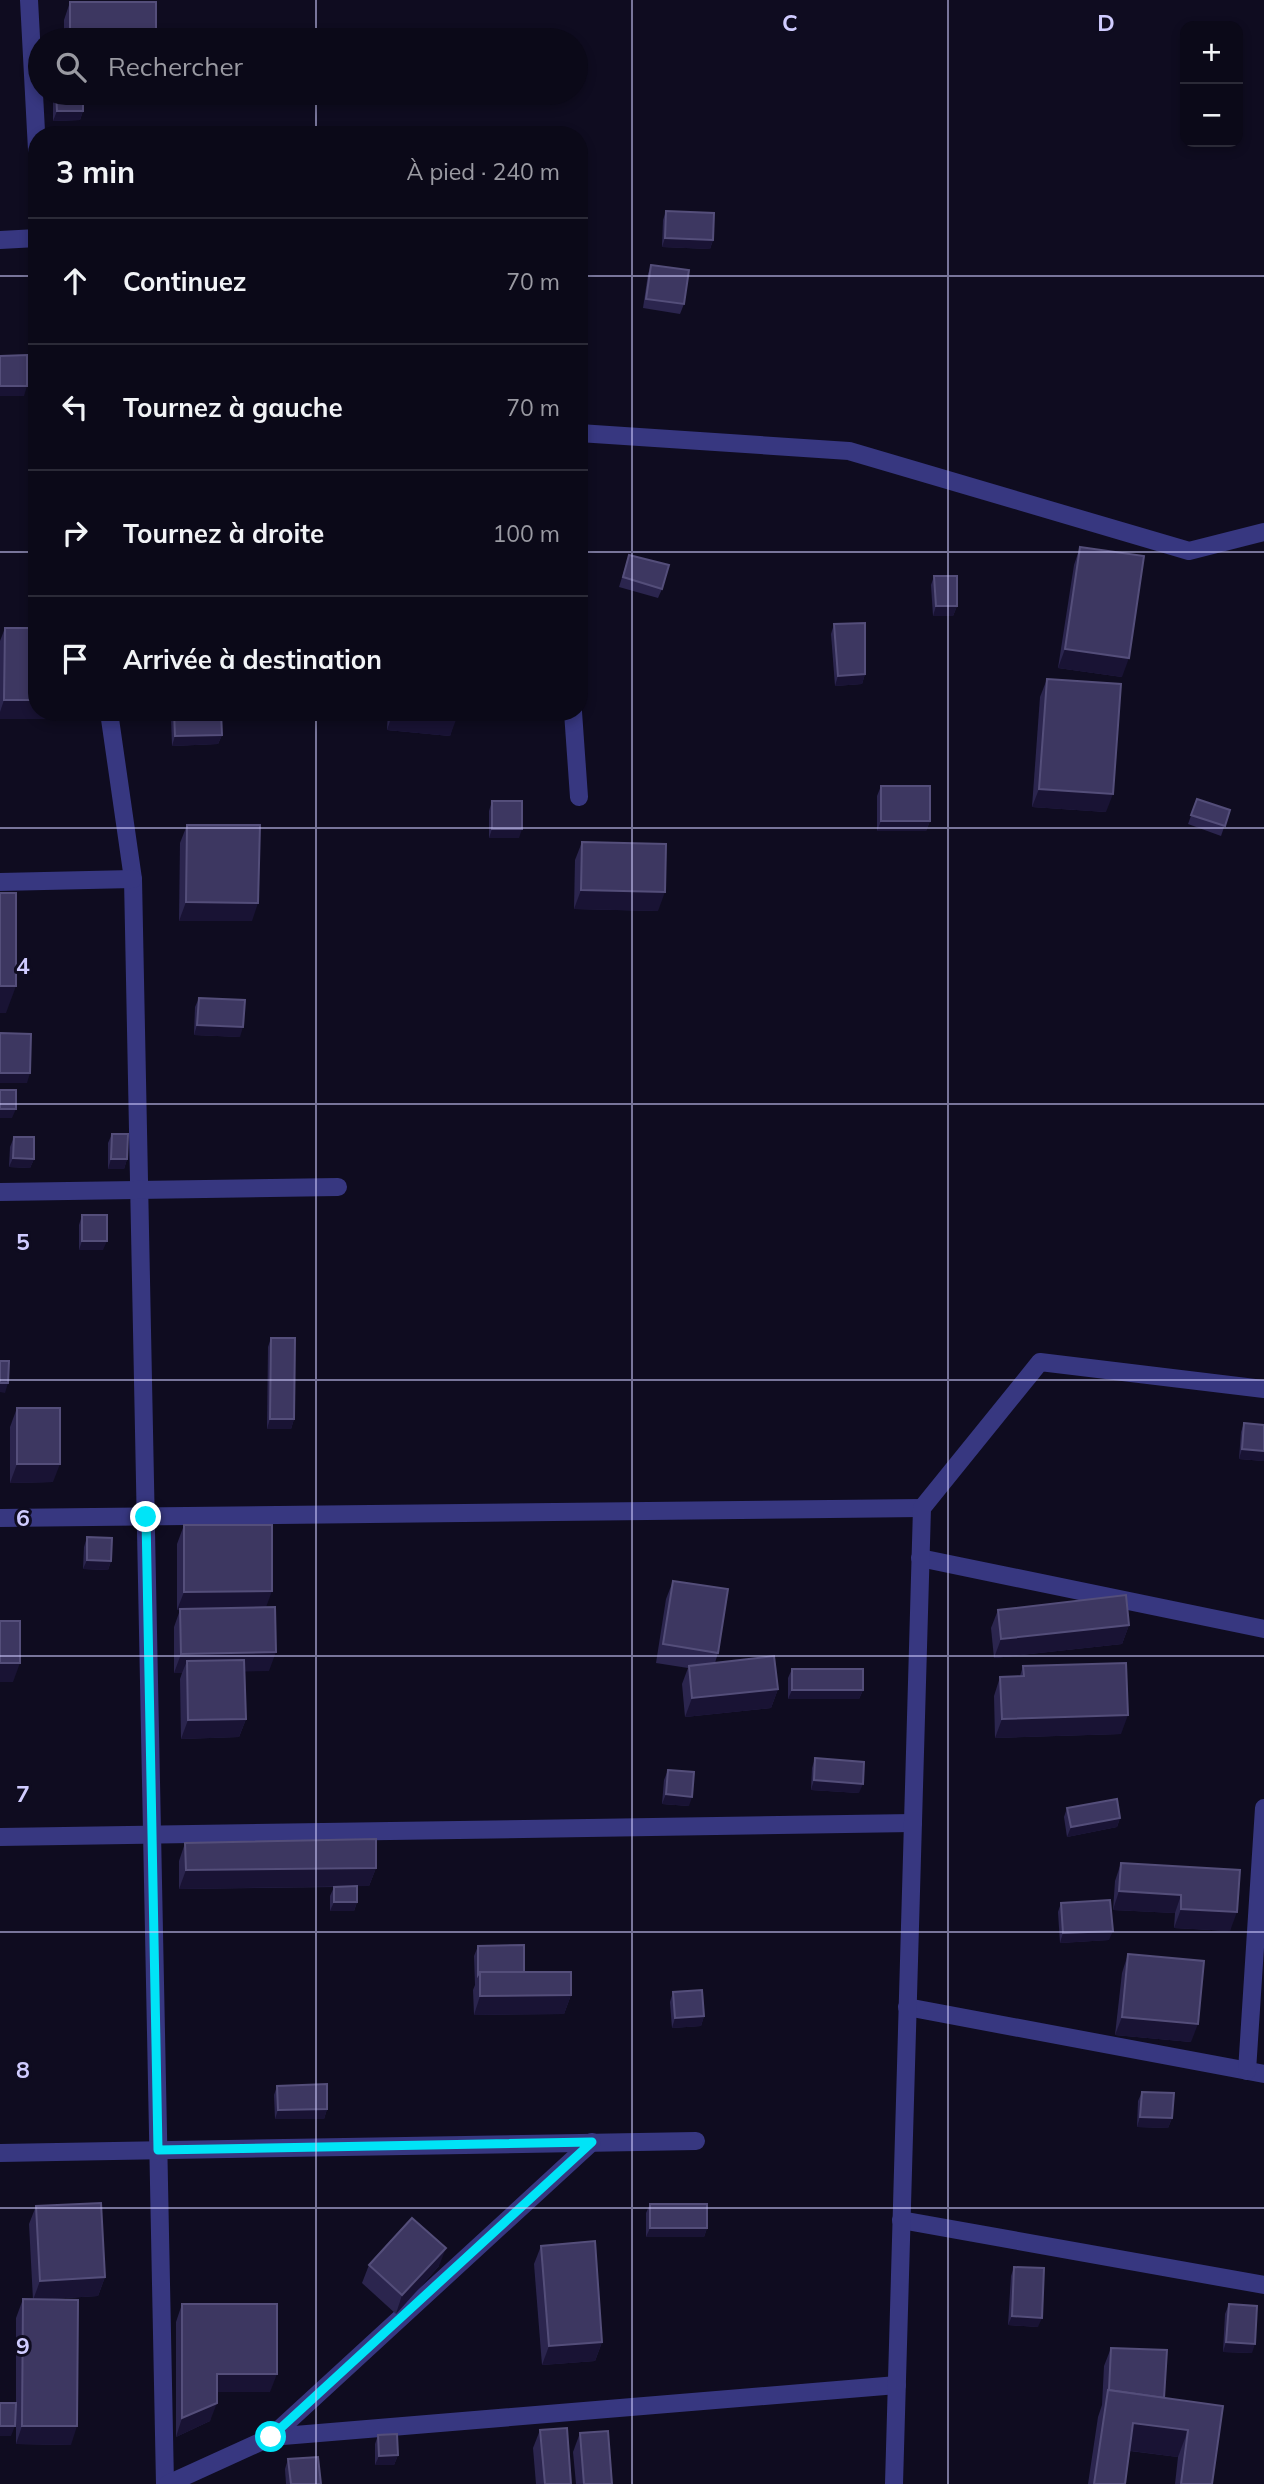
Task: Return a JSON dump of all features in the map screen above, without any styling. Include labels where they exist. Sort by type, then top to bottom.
[{"type":"street","points":[[29,0],[30,28]]},
{"type":"street","points":[[35,105],[36,126]]},
{"type":"street","points":[[0,240],[28,238]]},
{"type":"street","points":[[588,434],[849,451],[1189,551],[1264,532]]},
{"type":"street","points":[[110,721],[133,879],[167,2484],[271,2437],[592,2142]]},
{"type":"street","points":[[574,721],[579,797]]},
{"type":"street","points":[[0,882],[133,879]]},
{"type":"street","points":[[0,1192],[338,1187]]},
{"type":"street","points":[[894,2484],[922,1508],[1040,1362],[1264,1389]]},
{"type":"street","points":[[0,1518],[922,1508]]},
{"type":"street","points":[[920,1558],[1264,1629]]},
{"type":"street","points":[[907,2007],[1255,2073],[1264,1808]]},
{"type":"street","points":[[0,1837],[913,1823]]},
{"type":"street","points":[[0,2153],[696,2141]]},
{"type":"street","points":[[901,2220],[1264,2285]]},
{"type":"street","points":[[271,2437],[897,2385]]},
{"type":"building","points":[[70,2],[156,2],[156,28],[70,28]]},
{"type":"building","points":[[57,105],[83,105],[83,111],[57,111]]},
{"type":"building","points":[[666,211],[714,213],[713,240],[665,238]]},
{"type":"building","points":[[651,265],[689,270],[684,304],[646,299]]},
{"type":"building","points":[[27,355],[27,386],[0,386],[0,356]]},
{"type":"building","points":[[1080,547],[1144,556],[1129,658],[1065,649]]},
{"type":"building","points":[[629,555],[669,565],[662,589],[623,577]]},
{"type":"building","points":[[934,576],[957,576],[957,606],[936,606]]},
{"type":"building","points":[[865,623],[865,674],[838,676],[834,624]]},
{"type":"building","points":[[5,628],[28,628],[28,700],[4,700]]},
{"type":"building","points":[[1047,679],[1121,684],[1113,794],[1039,789]]},
{"type":"building","points":[[174,721],[221,721],[222,735],[175,736]]},
{"type":"building","points":[[881,786],[930,786],[930,821],[881,821]]},
{"type":"building","points":[[1197,799],[1230,810],[1225,826],[1191,815]]},
{"type":"building","points":[[492,801],[522,801],[522,829],[492,829]]},
{"type":"building","points":[[187,825],[260,825],[258,903],[186,902]]},
{"type":"building","points":[[582,842],[666,844],[665,892],[581,890]]},
{"type":"building","points":[[0,893],[16,893],[16,986],[0,986]]},
{"type":"building","points":[[199,998],[245,1000],[243,1027],[197,1025]]},
{"type":"building","points":[[0,1033],[31,1034],[30,1073],[0,1073]]},
{"type":"building","points":[[0,1090],[16,1090],[16,1109],[0,1109]]},
{"type":"building","points":[[112,1134],[128,1134],[127,1159],[111,1159]]},
{"type":"building","points":[[14,1137],[34,1137],[34,1159],[13,1158]]},
{"type":"building","points":[[82,1215],[107,1215],[107,1241],[82,1241]]},
{"type":"building","points":[[271,1338],[295,1338],[294,1419],[270,1419]]},
{"type":"building","points":[[0,1361],[9,1361],[8,1383],[0,1383]]},
{"type":"building","points":[[17,1408],[60,1408],[60,1464],[17,1464]]},
{"type":"building","points":[[1244,1423],[1264,1425],[1264,1451],[1242,1449]]},
{"type":"building","points":[[184,1525],[272,1525],[272,1591],[184,1592]]},
{"type":"building","points":[[87,1537],[112,1538],[111,1561],[87,1560]]},
{"type":"building","points":[[673,1581],[728,1589],[718,1653],[663,1644]]},
{"type":"building","points":[[1126,1595],[1129,1625],[1001,1639],[998,1610]]},
{"type":"building","points":[[275,1607],[276,1652],[181,1654],[180,1609]]},
{"type":"building","points":[[0,1621],[20,1621],[20,1663],[0,1663]]},
{"type":"building","points":[[774,1656],[778,1689],[692,1698],[689,1666]]},
{"type":"building","points":[[244,1660],[246,1719],[188,1720],[187,1661]]},
{"type":"building","points":[[1126,1663],[1128,1715],[1002,1719],[1000,1677],[1024,1676],[1023,1666]]},
{"type":"building","points":[[792,1669],[863,1669],[863,1690],[792,1690]]},
{"type":"building","points":[[815,1758],[864,1762],[863,1784],[814,1780]]},
{"type":"building","points":[[668,1770],[694,1772],[692,1797],[666,1794]]},
{"type":"building","points":[[1117,1799],[1120,1818],[1071,1827],[1067,1808]]},
{"type":"building","points":[[376,1839],[376,1868],[186,1870],[185,1843]]},
{"type":"building","points":[[1121,1863],[1240,1870],[1237,1912],[1181,1909],[1181,1895],[1119,1891]]},
{"type":"building","points":[[357,1886],[357,1902],[334,1902],[334,1887]]},
{"type":"building","points":[[1110,1900],[1113,1931],[1063,1933],[1061,1903]]},
{"type":"building","points":[[524,1945],[524,1972],[480,1972],[478,1975],[478,1946]]},
{"type":"building","points":[[1128,1954],[1204,1961],[1198,2024],[1122,2017]]},
{"type":"building","points":[[480,1972],[571,1972],[571,1995],[480,1996]]},
{"type":"building","points":[[702,1990],[704,2016],[675,2018],[673,1992]]},
{"type":"building","points":[[327,2084],[327,2109],[278,2110],[277,2086]]},
{"type":"building","points":[[1142,2092],[1174,2093],[1172,2118],[1140,2117]]},
{"type":"building","points":[[101,2203],[105,2277],[40,2281],[36,2206]]},
{"type":"building","points":[[650,2204],[707,2204],[707,2228],[650,2228]]},
{"type":"building","points":[[412,2218],[446,2248],[402,2295],[369,2265]]},
{"type":"building","points":[[595,2241],[602,2342],[549,2346],[541,2246]]},
{"type":"building","points":[[1014,2267],[1044,2268],[1042,2318],[1012,2316]]},
{"type":"building","points":[[23,2299],[78,2300],[77,2426],[22,2426]]},
{"type":"building","points":[[182,2304],[277,2304],[277,2374],[217,2374],[217,2403],[182,2418]]},
{"type":"building","points":[[1229,2304],[1257,2306],[1255,2344],[1226,2342]]},
{"type":"building","points":[[1111,2348],[1167,2350],[1164,2398],[1109,2390]]},
{"type":"building","points":[[1108,2390],[1223,2406],[1212,2484],[1181,2484],[1188,2430],[1133,2423],[1125,2484],[1094,2484]]},
{"type":"building","points":[[0,2403],[16,2403],[15,2426],[0,2426]]},
{"type":"building","points":[[567,2428],[571,2484],[545,2484],[540,2430]]},
{"type":"building","points":[[608,2431],[612,2484],[584,2484],[580,2433]]},
{"type":"building","points":[[397,2434],[398,2455],[379,2456],[378,2435]]},
{"type":"building","points":[[318,2457],[321,2484],[291,2484],[288,2459]]},
{"type":"route","points":[[146,1517],[158,2150],[592,2142],[271,2437]]}]
